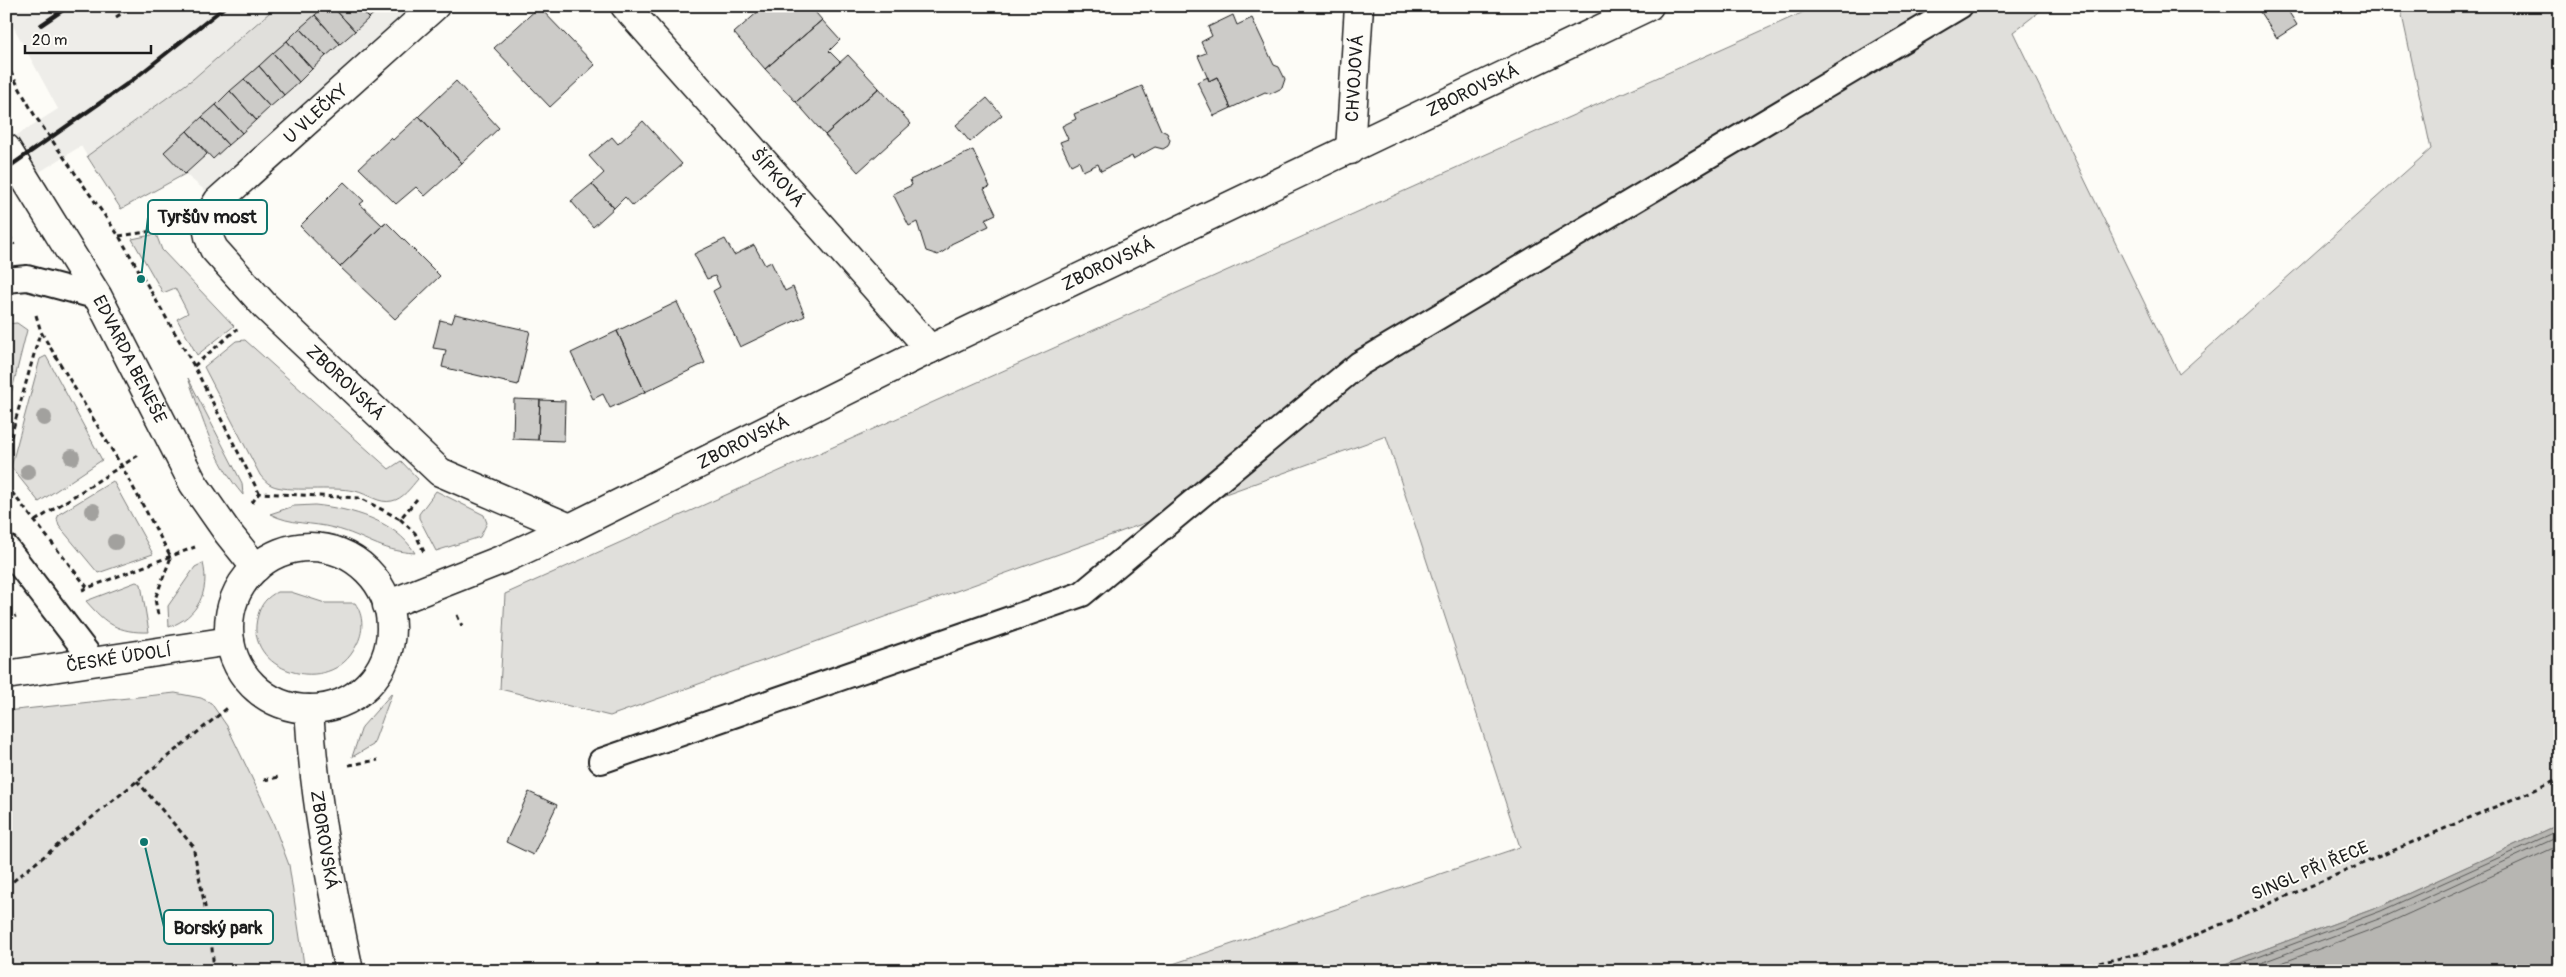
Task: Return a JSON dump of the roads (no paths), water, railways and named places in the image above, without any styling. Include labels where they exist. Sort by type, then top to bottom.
[{"type":"street","name":"U VLEČKY","points":[[206,227],[209,214],[218,201],[435,6]]},
{"type":"street","name":"ŠÍPKOVÁ","points":[[625,6],[930,350]]},
{"type":"street","name":"CHVOJOVÁ","points":[[1350,150],[1359,6]]},
{"type":"street","name":"ZBOROVSKÁ","points":[[387,605],[506,558],[570,528],[930,350],[1649,6]]},
{"type":"street","name":"EDVARDA BENEŠE","points":[[6,148],[98,297],[194,483],[228,533],[256,568]]},
{"type":"street","name":"ZBOROVSKÁ","points":[[206,227],[208,238],[214,249],[265,306],[440,472],[570,528]]},
{"type":"street","points":[[312,547],[332,550],[350,559],[366,570],[379,587],[387,605],[390,624],[389,645],[382,664],[371,681],[356,694],[339,703],[309,709],[281,703],[257,689],[239,667],[230,641],[229,620],[234,601],[243,583],[256,568],[273,556],[292,550],[312,547]]},
{"type":"street","name":"ČESKÉ ÚDOLÍ","points":[[6,676],[230,641]]},
{"type":"street","name":"ZBOROVSKÁ","points":[[309,709],[315,791],[348,971]]},
{"type":"lane","points":[[601,761],[1082,594],[1359,364],[1960,6]]},
{"type":"lane","points":[[17,279],[98,297]]},
{"type":"lane","points":[[6,547],[94,662]]},
{"type":"water","points":[[2560,824],[2560,971],[2206,971],[2379,907]]},
{"type":"railway","points":[[41,25],[69,6]]},
{"type":"railway","points":[[6,169],[134,79],[226,6]]},
{"type":"place","name":"Tyršův most","points":[[141,279]]},
{"type":"place","name":"Borský park","points":[[144,842]]}]
